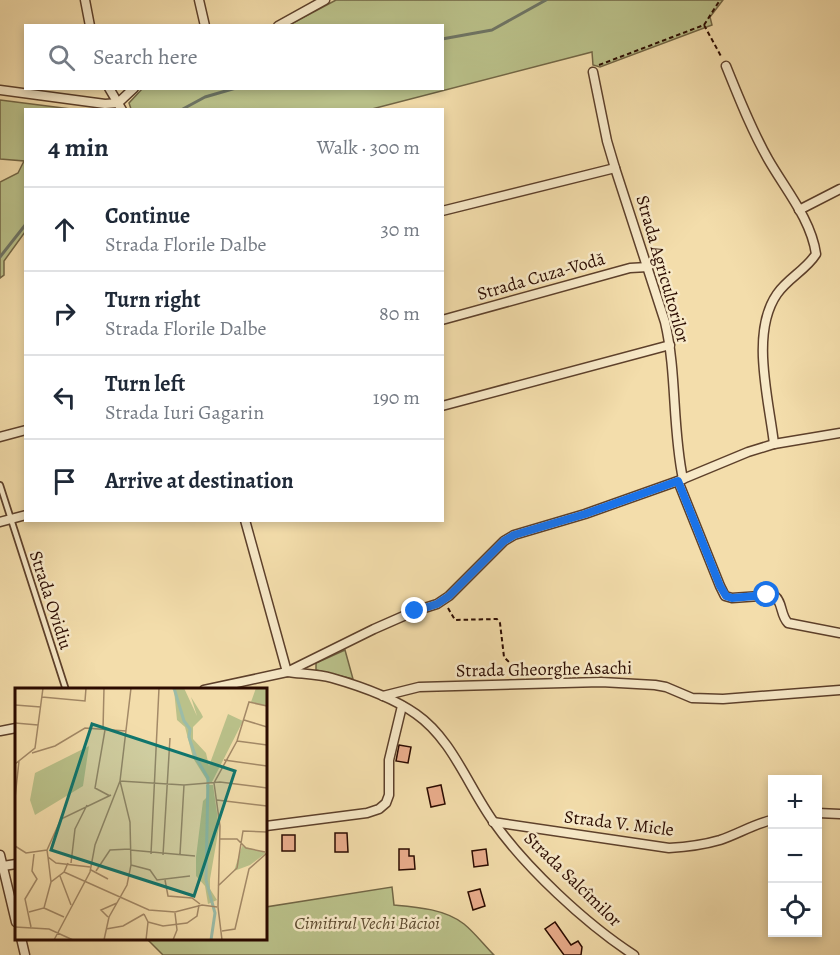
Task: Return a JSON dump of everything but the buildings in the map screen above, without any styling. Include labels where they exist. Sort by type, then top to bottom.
[{"type":"street","points":[[85,0],[90,24]]},
{"type":"street","points":[[199,0],[205,24]]},
{"type":"street","points":[[282,24],[325,0]]},
{"type":"street","points":[[726,66],[749,123],[799,210],[815,246],[816,254],[812,261],[779,291],[765,320],[763,341],[774,444]]},
{"type":"street","name":"Strada Agricultorilor","points":[[594,72],[607,141],[648,267],[670,345],[681,480],[720,586],[726,596],[732,598],[774,595],[779,599],[784,619],[788,623],[840,633]]},
{"type":"street","points":[[0,90],[120,106]]},
{"type":"street","points":[[110,90],[120,106]]},
{"type":"street","points":[[120,106],[132,90]]},
{"type":"street","points":[[444,211],[615,168]]},
{"type":"street","points":[[799,210],[840,189]]},
{"type":"street","name":"Strada Cuza-Vodă","points":[[444,319],[630,268],[648,267]]},
{"type":"street","points":[[444,405],[670,345]]},
{"type":"street","points":[[0,437],[24,431]]},
{"type":"street","points":[[213,688],[287,672],[374,629],[444,599],[504,541],[514,535],[585,514],[681,480],[748,452],[774,444],[840,433]]},
{"type":"street","points":[[0,522],[24,516]]},
{"type":"street","points":[[246,522],[287,672]]},
{"type":"street","points":[[267,826],[367,813],[386,803],[389,795],[389,760],[402,706],[383,696],[331,678],[287,672]]},
{"type":"street","name":"Strada Gheorghe Asachi","points":[[383,696],[418,687],[601,682],[666,687],[692,698],[723,699],[840,690]]},
{"type":"street","name":"Strada Salcîmilor","points":[[402,706],[416,714],[437,734],[512,846],[603,934],[634,955]]},
{"type":"street","points":[[0,731],[15,728]]},
{"type":"street","points":[[822,813],[840,813]]},
{"type":"street","name":"Strada V. Micle","points":[[494,822],[669,848],[697,846],[721,840],[768,821]]},
{"type":"street","points":[[0,855],[3,882],[15,919]]},
{"type":"street","points":[[3,866],[15,864]]},
{"type":"street","points":[[21,940],[26,955]]},
{"type":"lane","name":"Strada Ovidiu","points":[[0,485],[65,688]]},
{"type":"path","points":[[594,72],[599,64],[704,25],[720,0]]},
{"type":"path","points":[[704,25],[726,66]]},
{"type":"path","points":[[444,599],[455,620],[497,619],[500,623],[504,657],[509,662]]},
{"type":"green space","points":[[336,0],[723,0],[710,17],[712,25],[600,67],[593,65],[592,52],[376,108],[131,108],[129,103],[141,90],[444,90],[444,24],[291,24]]},
{"type":"green space","points":[[0,100],[63,108],[24,108],[24,161],[0,159]]},
{"type":"green space","points":[[24,161],[24,233],[4,261],[4,275],[0,278],[0,182],[18,173]]},
{"type":"green space","points":[[345,650],[353,679],[316,670],[316,663]]},
{"type":"green space","name":"Cimitirul Vechi Băcioi","points":[[392,887],[394,905],[430,910],[456,919],[472,931],[494,955],[163,955],[148,940],[267,940],[267,907]]},
{"type":"waterway","points":[[444,39],[492,30],[546,0]]},
{"type":"waterway","points":[[185,108],[205,97],[229,90]]},
{"type":"waterway","points":[[0,257],[24,227]]},
{"type":"route","points":[[415,611],[437,604],[449,596],[504,541],[514,535],[585,514],[678,481],[726,596],[732,598],[767,595]]}]
